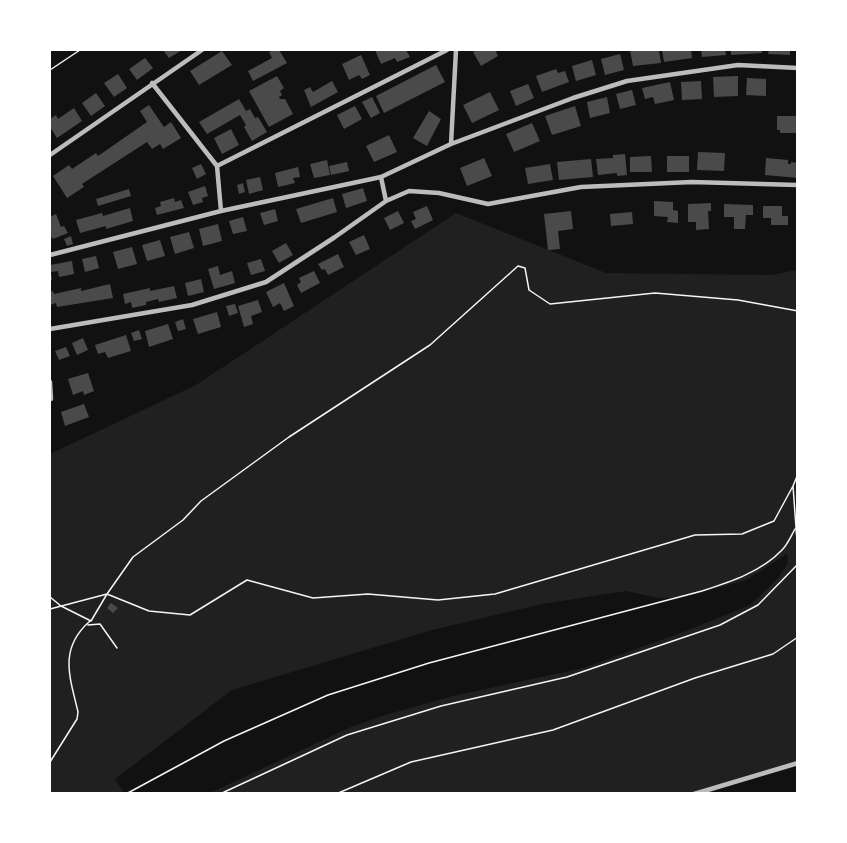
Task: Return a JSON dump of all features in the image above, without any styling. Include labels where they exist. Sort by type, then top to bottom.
[{"type":"street","points":[[50,155],[202,50]]},
{"type":"street","points":[[217,166],[447,50]]},
{"type":"street","points":[[451,144],[456,50]]},
{"type":"street","points":[[50,255],[221,211],[381,177],[451,144],[573,98],[627,81],[738,65],[798,68]]},
{"type":"street","points":[[152,83],[217,166],[221,211]]},
{"type":"street","points":[[381,177],[386,201]]},
{"type":"street","points":[[50,329],[192,305],[266,282],[386,201],[409,191],[439,193],[488,204],[580,187],[692,183],[797,185]]},
{"type":"street","points":[[50,382],[51,399]]},
{"type":"street","points":[[694,794],[798,763]]},
{"type":"path","points":[[50,70],[80,50]]},
{"type":"path","points":[[50,762],[77,719],[78,712],[68,669],[69,654],[75,639],[91,621],[133,557],[183,520],[201,501],[289,437],[430,345],[518,267],[525,268],[529,290],[550,304],[655,293],[738,300],[798,312]]},
{"type":"path","points":[[50,609],[107,594],[148,611],[190,615],[247,580],[314,598],[368,594],[438,600],[495,594],[695,535],[742,534],[774,521],[798,474]]},
{"type":"path","points":[[793,486],[798,555]]},
{"type":"path","points":[[126,794],[224,741],[328,695],[429,663],[702,591],[734,580],[755,570],[783,549],[795,529]]},
{"type":"path","points":[[220,794],[347,735],[441,706],[567,677],[720,625],[758,605],[798,564]]},
{"type":"path","points":[[50,597],[61,606],[91,621]]},
{"type":"path","points":[[86,625],[100,624],[117,648]]},
{"type":"path","points":[[336,794],[411,762],[553,730],[695,678],[773,654],[798,637]]},
{"type":"shaded area","points":[[456,213],[606,273],[771,275],[797,270],[797,765],[704,794],[210,793],[351,727],[385,715],[453,696],[583,668],[750,605],[777,579],[788,563],[787,554],[746,580],[681,598],[659,598],[626,591],[542,604],[432,630],[232,690],[115,779],[124,793],[50,793],[50,454],[196,385]]},
{"type":"building","points":[[163,50],[182,50],[169,58]]},
{"type":"building","points":[[279,50],[287,63],[253,81],[248,71],[272,58],[269,52]]},
{"type":"building","points":[[375,50],[406,50],[410,57],[397,62],[395,58],[381,64]]},
{"type":"building","points":[[499,50],[496,52],[498,56],[481,66],[473,52]]},
{"type":"building","points":[[630,50],[659,50],[661,63],[633,66]]},
{"type":"building","points":[[662,50],[691,50],[692,58],[664,62]]},
{"type":"building","points":[[701,50],[725,50],[726,55],[702,57]]},
{"type":"building","points":[[731,50],[762,50],[762,53],[731,55]]},
{"type":"building","points":[[769,50],[790,50],[790,55],[768,54]]},
{"type":"building","points":[[222,51],[232,65],[199,85],[190,71]]},
{"type":"building","points":[[620,54],[624,70],[605,75],[601,59]]},
{"type":"building","points":[[361,55],[370,75],[362,79],[359,75],[349,80],[342,64]]},
{"type":"building","points":[[145,58],[153,68],[137,80],[129,69]]},
{"type":"building","points":[[592,60],[596,75],[576,81],[572,66]]},
{"type":"building","points":[[436,65],[445,82],[384,113],[376,96]]},
{"type":"building","points":[[556,69],[558,73],[565,71],[569,82],[542,92],[536,76]]},
{"type":"building","points":[[118,74],[127,88],[114,97],[104,83]]},
{"type":"building","points":[[277,76],[284,88],[280,91],[282,95],[279,97],[285,99],[293,114],[269,127],[249,91]]},
{"type":"building","points":[[738,76],[738,96],[714,97],[713,77]]},
{"type":"building","points":[[747,78],[766,79],[766,96],[746,95]]},
{"type":"building","points":[[332,81],[338,92],[311,107],[304,90],[310,87],[313,92]]},
{"type":"building","points":[[701,81],[702,99],[682,100],[681,82]]},
{"type":"building","points":[[670,82],[674,100],[655,104],[653,97],[645,99],[642,88]]},
{"type":"building","points":[[528,84],[534,98],[516,106],[510,91]]},
{"type":"building","points":[[632,90],[636,105],[620,109],[616,94]]},
{"type":"building","points":[[490,92],[499,110],[472,123],[463,105]]},
{"type":"building","points":[[96,93],[105,106],[91,116],[82,103]]},
{"type":"building","points":[[372,97],[380,113],[371,118],[362,102]]},
{"type":"building","points":[[607,97],[610,113],[590,118],[587,102]]},
{"type":"building","points":[[239,99],[246,111],[250,109],[255,118],[258,117],[267,132],[252,141],[240,115],[207,134],[199,122]]},
{"type":"building","points":[[149,105],[164,127],[171,122],[181,138],[163,149],[160,144],[152,149],[147,142],[82,184],[84,187],[67,198],[53,176],[69,165],[72,169],[96,153],[98,156],[147,122],[140,111]]},
{"type":"building","points":[[355,106],[362,119],[344,129],[337,115]]},
{"type":"building","points":[[575,106],[581,126],[552,135],[545,116]]},
{"type":"building","points":[[74,108],[82,121],[57,138],[50,127],[50,119],[56,115],[58,119]]},
{"type":"building","points":[[429,111],[441,119],[427,146],[413,138]]},
{"type":"building","points":[[777,116],[798,116],[798,133],[780,133],[780,130],[777,130]]},
{"type":"building","points":[[532,123],[540,141],[514,152],[506,134]]},
{"type":"building","points":[[231,129],[239,145],[222,154],[214,138]]},
{"type":"building","points":[[389,135],[397,152],[374,162],[366,146]]},
{"type":"building","points":[[698,152],[725,153],[724,171],[697,170]]},
{"type":"building","points":[[625,154],[627,175],[617,176],[617,173],[598,175],[596,159],[613,158],[613,155]]},
{"type":"building","points":[[651,156],[652,172],[630,172],[630,157]]},
{"type":"building","points":[[667,156],[689,156],[689,172],[667,172]]},
{"type":"building","points":[[484,158],[492,176],[467,186],[460,168]]},
{"type":"building","points":[[766,158],[788,160],[788,164],[798,163],[798,178],[765,175]]},
{"type":"building","points":[[591,159],[593,177],[559,180],[557,162]]},
{"type":"building","points":[[327,160],[330,175],[314,178],[310,164]]},
{"type":"building","points":[[347,162],[349,171],[331,175],[329,166]]},
{"type":"building","points":[[201,164],[206,174],[197,179],[192,168]]},
{"type":"building","points":[[550,164],[553,180],[528,184],[525,168]]},
{"type":"building","points":[[298,167],[300,177],[293,178],[295,183],[278,187],[275,173]]},
{"type":"building","points":[[260,177],[263,190],[249,194],[246,180]]},
{"type":"building","points":[[243,183],[245,192],[239,194],[237,185]]},
{"type":"building","points":[[205,186],[208,196],[202,198],[203,202],[193,205],[188,192]]},
{"type":"building","points":[[363,188],[367,201],[346,208],[342,194]]},
{"type":"building","points":[[129,189],[131,196],[98,206],[96,199]]},
{"type":"building","points":[[174,198],[175,202],[181,200],[184,208],[157,215],[155,208],[161,206],[160,202]]},
{"type":"building","points":[[333,198],[337,212],[301,223],[296,209]]},
{"type":"building","points":[[654,201],[673,202],[673,210],[678,211],[678,223],[667,222],[668,217],[654,216]]},
{"type":"building","points":[[711,203],[711,211],[708,211],[709,229],[696,230],[696,222],[688,222],[688,204]]},
{"type":"building","points":[[724,204],[753,205],[753,215],[746,215],[745,229],[734,229],[734,217],[724,217]]},
{"type":"building","points":[[427,206],[433,220],[415,229],[411,221],[416,219],[413,212]]},
{"type":"building","points":[[763,206],[782,206],[782,216],[788,216],[788,225],[771,225],[771,218],[763,218]]},
{"type":"building","points":[[130,208],[133,221],[106,229],[106,226],[80,233],[76,220],[102,213],[103,216]]},
{"type":"building","points":[[275,209],[278,221],[264,225],[260,213]]},
{"type":"building","points":[[398,211],[404,223],[390,230],[384,218]]},
{"type":"building","points":[[571,211],[573,229],[558,231],[560,249],[548,250],[544,214]]},
{"type":"building","points":[[632,212],[633,224],[611,226],[610,214]]},
{"type":"building","points":[[56,214],[61,227],[64,226],[68,233],[50,239],[50,217]]},
{"type":"building","points":[[243,217],[247,231],[233,234],[229,221]]},
{"type":"building","points":[[218,224],[222,241],[203,246],[199,229]]},
{"type":"building","points":[[189,232],[194,248],[175,254],[170,237]]},
{"type":"building","points":[[364,235],[370,249],[356,255],[349,242]]},
{"type":"building","points":[[71,236],[73,244],[67,246],[64,239]]},
{"type":"building","points":[[160,240],[165,256],[147,261],[142,245]]},
{"type":"building","points":[[286,243],[293,255],[279,263],[272,251]]},
{"type":"building","points":[[132,247],[137,264],[118,269],[113,252]]},
{"type":"building","points":[[338,254],[344,267],[328,275],[325,269],[322,270],[318,264]]},
{"type":"building","points":[[96,256],[99,268],[85,272],[82,259]]},
{"type":"building","points":[[261,259],[265,271],[251,275],[247,263]]},
{"type":"building","points":[[72,261],[74,274],[59,277],[58,271],[51,272],[52,280],[50,280],[50,265]]},
{"type":"building","points":[[218,266],[220,275],[232,271],[235,283],[214,289],[208,269]]},
{"type":"building","points":[[314,271],[320,283],[301,293],[297,285],[301,282],[299,278]]},
{"type":"building","points":[[201,279],[204,292],[188,296],[185,283]]},
{"type":"building","points":[[284,283],[294,306],[284,311],[280,303],[273,307],[266,292]]},
{"type":"building","points":[[110,284],[113,298],[57,307],[56,303],[50,305],[50,292],[53,291],[54,294],[81,288],[81,291]]},
{"type":"building","points":[[174,286],[177,298],[159,302],[158,299],[132,308],[131,302],[125,304],[123,294]]},
{"type":"building","points":[[258,300],[262,312],[251,316],[253,324],[244,327],[238,306]]},
{"type":"building","points":[[235,304],[238,313],[229,316],[226,306]]},
{"type":"building","points":[[217,312],[221,327],[198,334],[193,319]]},
{"type":"building","points":[[183,319],[186,329],[178,331],[175,322]]},
{"type":"building","points":[[168,324],[173,339],[149,347],[145,331]]},
{"type":"building","points":[[139,330],[142,339],[134,341],[131,333]]},
{"type":"building","points":[[126,335],[131,351],[108,358],[105,352],[98,354],[95,345]]},
{"type":"building","points":[[83,338],[88,350],[77,355],[72,343]]},
{"type":"building","points":[[66,347],[70,356],[59,360],[55,351]]},
{"type":"building","points":[[88,373],[94,391],[84,395],[83,391],[73,395],[68,379]]},
{"type":"building","points":[[84,404],[89,417],[65,426],[61,412]]},
{"type":"building","points":[[111,603],[118,608],[113,613],[107,608]]}]
